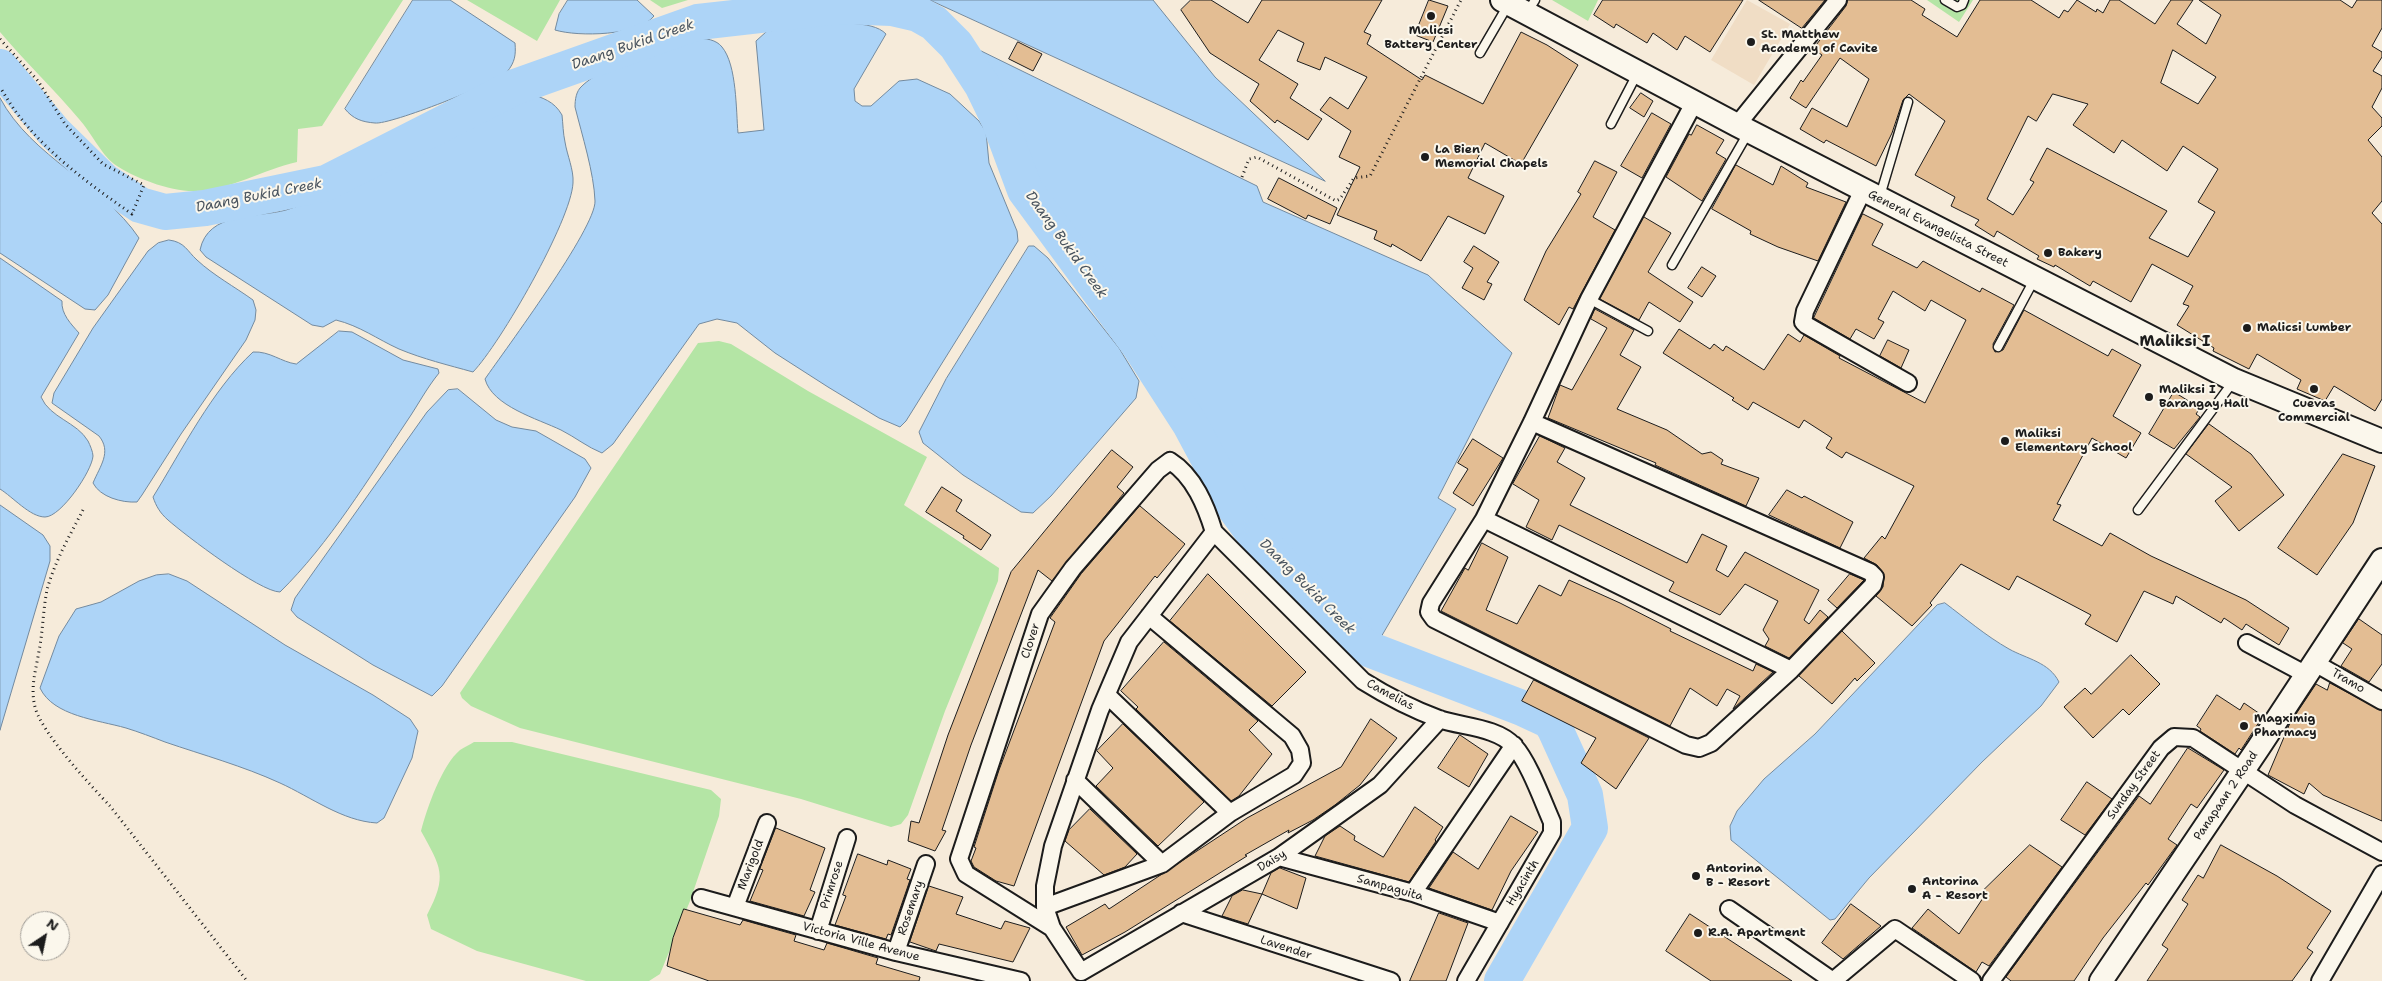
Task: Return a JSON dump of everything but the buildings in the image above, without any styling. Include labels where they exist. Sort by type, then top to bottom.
[{"type":"main road","name":"General Evangelista Street","points":[[1518,4],[1694,103],[2034,279],[2234,380],[2382,441]]},
{"type":"main road","name":"Panapaan 2 Road","points":[[2101,981],[2382,560]]},
{"type":"street","points":[[1743,128],[1838,0]]},
{"type":"street","points":[[1532,422],[1870,572],[1875,578],[1873,585],[1792,670],[1711,743],[1699,748],[1677,740],[1434,619],[1429,612],[1431,603],[1484,518],[1532,422],[1589,299],[1694,103]]},
{"type":"street","points":[[1871,195],[1805,311],[1803,322],[1806,326],[1908,384]]},
{"type":"street","name":"Clover","points":[[1052,928],[966,874],[959,859],[1040,614],[1074,568],[1158,470],[1170,461],[1181,468],[1192,483],[1214,532]]},
{"type":"street","points":[[1484,518],[1792,670]]},
{"type":"street","points":[[1080,977],[1052,928],[1045,907],[1044,886],[1053,846],[1107,694],[1129,642],[1214,532]]},
{"type":"street","name":"Camelias","points":[[1214,532],[1363,681],[1382,693],[1440,719],[1497,735],[1514,745]]},
{"type":"street","points":[[1045,907],[1162,864],[1230,813],[1294,775],[1302,763],[1300,750],[1292,736],[1149,616]]},
{"type":"street","name":"Tramo","points":[[2247,643],[2309,668],[2382,701]]},
{"type":"street","points":[[1107,694],[1230,813]]},
{"type":"street","name":"Daisy","points":[[1080,977],[1181,913],[1279,857],[1380,785],[1440,719]]},
{"type":"street","name":"Sunday Street","points":[[1991,981],[2161,748],[2174,736],[2193,738],[2295,805],[2382,852]]},
{"type":"street","points":[[1413,894],[1514,745]]},
{"type":"street","name":"Hyacinth","points":[[1466,981],[1552,833],[1552,822],[1514,745]]},
{"type":"street","points":[[1075,780],[1162,864]]},
{"type":"street","name":"Marigold","points":[[735,907],[767,823]]},
{"type":"street","name":"Primrose","points":[[818,931],[847,838]]},
{"type":"street","name":"Sampaguita","points":[[1279,857],[1413,894],[1500,923]]},
{"type":"street","name":"Rosemary","points":[[896,952],[926,864]]},
{"type":"street","points":[[2320,981],[2382,874]]},
{"type":"street","name":"Victoria Ville Avenue","points":[[702,898],[896,952],[1018,981]]},
{"type":"street","points":[[1728,909],[1833,981],[1895,929],[1972,981]]},
{"type":"street","name":"Lavender","points":[[1181,913],[1390,981]]},
{"type":"lane","points":[[1945,0],[1957,7],[1964,0]]},
{"type":"lane","points":[[1480,53],[1518,4]]},
{"type":"lane","points":[[1611,124],[1638,73]]},
{"type":"lane","points":[[1871,195],[1908,102]]},
{"type":"lane","points":[[1672,265],[1743,128]]},
{"type":"lane","points":[[1998,348],[2034,279]]},
{"type":"lane","points":[[1589,299],[1648,332]]},
{"type":"lane","points":[[2138,510],[2234,380]]},
{"type":"path","points":[[1242,176],[1249,159],[1257,157],[1336,201],[1340,199],[1354,178],[1370,176],[1461,0]]},
{"type":"path","points":[[0,39],[38,81],[65,124],[103,164],[144,185],[132,214],[97,189],[42,142],[18,116],[0,87]]},
{"type":"path","points":[[83,510],[66,544],[47,590],[43,629],[32,684],[35,708],[46,729],[86,781],[110,806],[246,981]]},
{"type":"shaded area","name":"St. Matthew Academy of Cavite","points":[[1747,0],[1790,24],[1754,85],[1711,60]]},
{"type":"green space","points":[[0,0],[403,0],[322,126],[298,129],[297,162],[233,184],[208,190],[186,191],[164,187],[142,179],[122,169],[109,159],[79,119],[0,32]]},
{"type":"green space","points":[[467,0],[560,0],[537,41]]},
{"type":"green space","points":[[650,0],[688,0],[662,8]]},
{"type":"green space","points":[[1552,0],[1598,0],[1588,21]]},
{"type":"green space","points":[[1927,0],[1973,0],[1959,22]]},
{"type":"green space","points":[[719,341],[731,344],[808,391],[927,457],[904,505],[999,568],[998,581],[945,711],[908,815],[901,824],[891,827],[801,799],[520,728],[471,706],[462,698],[460,693],[698,343]]},
{"type":"green space","points":[[474,742],[512,742],[711,790],[721,799],[719,816],[690,901],[660,974],[649,981],[586,981],[477,951],[431,929],[427,915],[434,901],[440,881],[437,863],[421,831],[431,799],[441,776],[453,757],[460,750]]},
{"type":"water","points":[[413,0],[450,0],[515,43],[513,62],[507,72],[484,85],[421,111],[385,122],[366,122],[358,119],[345,109]]},
{"type":"water","points":[[568,0],[637,0],[654,16],[646,23],[635,28],[608,33],[578,34],[555,30],[559,14]]},
{"type":"water","points":[[930,0],[1153,0],[1215,77],[1325,181]]},
{"type":"water","points":[[809,23],[861,24],[880,29],[886,34],[854,89],[855,101],[862,106],[871,106],[899,81],[917,79],[950,94],[979,121],[986,132],[989,163],[1017,231],[1018,241],[906,421],[900,427],[879,418],[775,353],[737,323],[717,319],[699,324],[613,444],[602,453],[561,430],[517,410],[497,397],[489,388],[485,379],[566,262],[591,215],[595,201],[587,154],[575,107],[578,90],[593,77],[629,57],[651,48],[694,38],[710,40],[722,47],[731,65],[735,88],[738,133],[764,130],[756,41],[766,32]]},
{"type":"water","points":[[926,24],[1257,186],[1263,202],[1428,275],[1512,353],[1438,498],[1456,509],[1374,649],[1239,507],[1183,388]]},
{"type":"water","points":[[528,93],[552,103],[562,115],[564,139],[573,183],[569,201],[548,252],[500,336],[473,372],[408,353],[361,329],[336,320],[323,327],[312,325],[206,257],[200,250],[205,237],[213,228],[223,222],[235,218],[286,210],[307,202],[405,158]]},
{"type":"water","points":[[0,98],[14,119],[30,137],[106,201],[139,238],[108,295],[95,310],[85,309],[0,253]]},
{"type":"water","points":[[169,240],[185,247],[210,271],[253,300],[256,310],[255,320],[246,340],[137,502],[125,501],[106,495],[96,488],[93,483],[105,453],[103,442],[99,436],[52,403],[54,393],[93,328],[148,251],[158,243]]},
{"type":"water","points":[[1029,246],[1034,246],[1048,258],[1119,348],[1139,381],[1136,398],[1051,496],[1033,513],[1021,512],[963,475],[923,443],[919,432],[946,379]]},
{"type":"water","points":[[0,258],[62,301],[65,314],[79,333],[41,397],[51,410],[83,435],[89,443],[93,456],[82,482],[75,492],[59,510],[45,517],[33,514],[0,489]]},
{"type":"water","points":[[339,331],[352,332],[403,360],[438,369],[439,373],[332,532],[280,592],[270,590],[223,562],[190,538],[163,515],[153,497],[211,402],[238,367],[253,352],[265,353],[296,364]]},
{"type":"water","points":[[458,389],[496,420],[512,427],[536,431],[585,459],[591,468],[575,497],[442,686],[432,696],[373,665],[297,617],[291,610],[295,598],[427,412],[448,390]]},
{"type":"water","points":[[0,505],[43,535],[50,546],[50,561],[0,730]]},
{"type":"water","points":[[169,574],[187,581],[285,645],[373,695],[410,719],[418,731],[412,758],[384,818],[377,823],[351,818],[252,771],[131,730],[77,716],[55,705],[46,697],[40,688],[59,636],[76,609],[101,602],[139,581],[156,575]]},
{"type":"water","points":[[1945,603],[2000,644],[2044,665],[2055,675],[2059,682],[2041,706],[1982,762],[1869,878],[1835,919],[1830,920],[1731,840],[1730,826],[1737,811],[1764,779],[1815,734],[1937,605]]},
{"type":"waterway","name":"Daang Bukid Creek","points":[[0,67],[54,132],[104,181],[140,205],[165,212],[205,208],[326,183],[515,87],[698,22],[839,6],[892,8],[918,14],[934,23],[956,45],[982,85],[999,120],[1025,190],[1139,345],[1190,424],[1235,508],[1257,538],[1360,643],[1371,650],[1522,708],[1550,721],[1555,729],[1585,795],[1590,828],[1502,981]]},
{"type":"place","name":"Malicsi Battery Center","points":[[1431,16]]},
{"type":"place","name":"St. Matthew Academy of Cavite","points":[[1751,42]]},
{"type":"place","name":"La Bien Memorial Chapels","points":[[1425,157]]},
{"type":"place","name":"Bakery","points":[[2048,253]]},
{"type":"place","name":"Malicsi Lumber","points":[[2247,328]]},
{"type":"place","name":"Cuevas Commercial","points":[[2314,389]]},
{"type":"place","name":"Maliksi I Barangay Hall","points":[[2149,397]]},
{"type":"place","name":"Maliksi Elementary School","points":[[2005,441]]},
{"type":"place","name":"Magximig Pharmacy","points":[[2244,726]]},
{"type":"place","name":"Antorina B - Resort","points":[[1696,876]]},
{"type":"place","name":"Antorina A - Resort","points":[[1912,889]]},
{"type":"place","name":"R.A. Apartment","points":[[1698,933]]},
{"type":"district","name":"Maliksi I","points":[[2175,342]]}]
